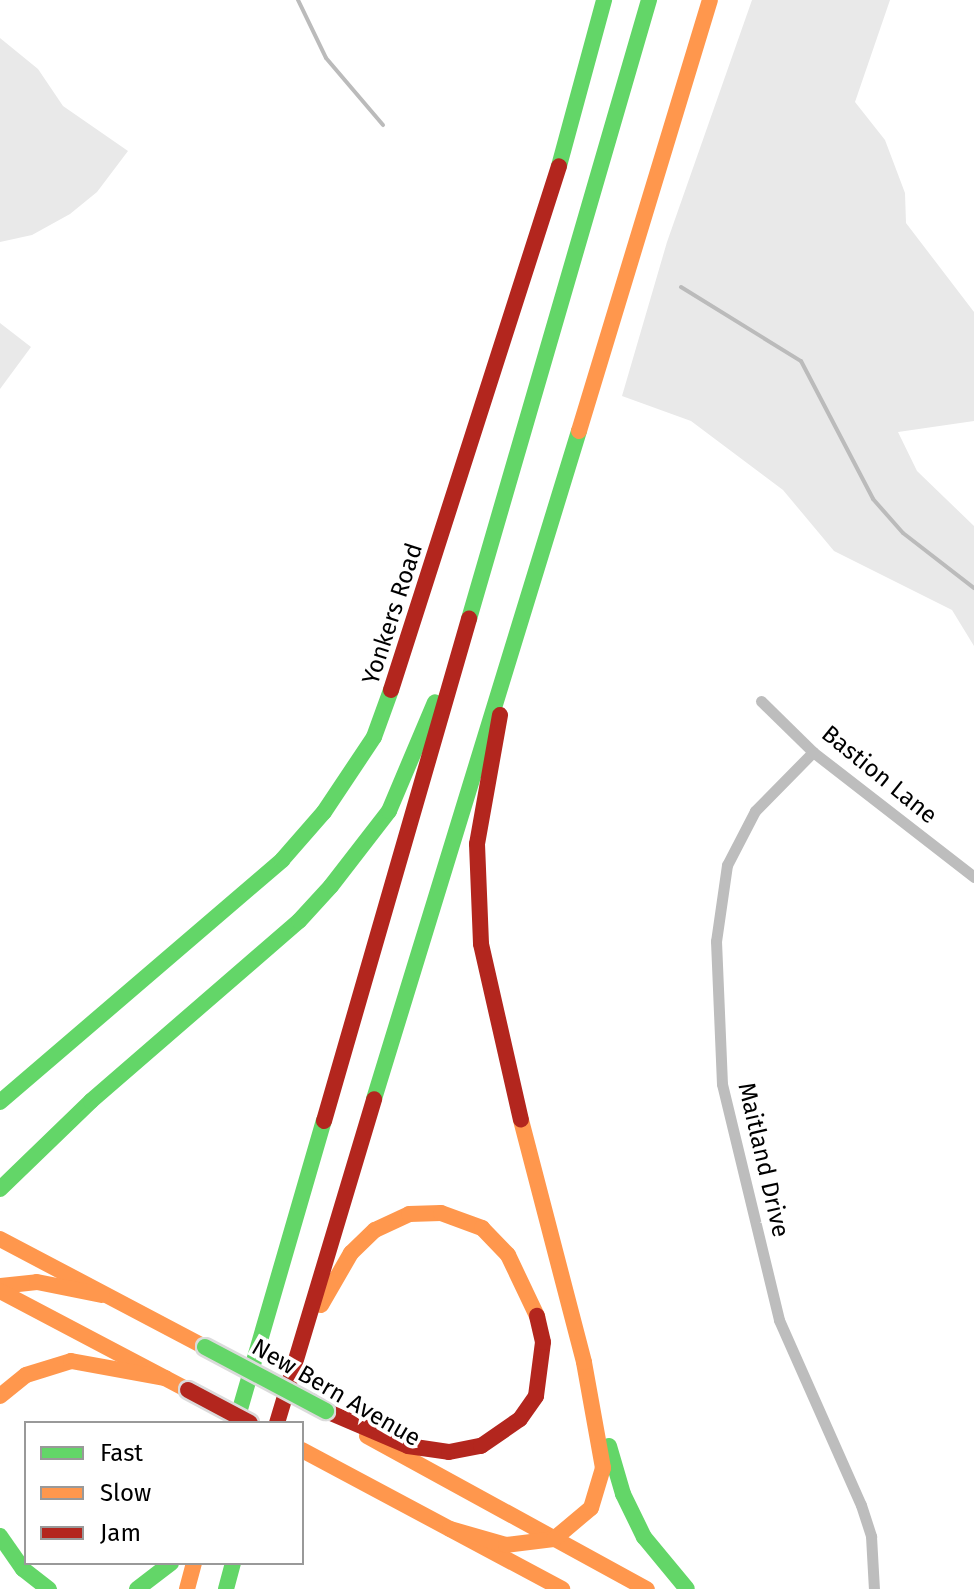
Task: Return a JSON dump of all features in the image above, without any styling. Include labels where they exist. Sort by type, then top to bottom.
[{"type":"main road","name":"Yonkers Road","points":[[0,1102],[282,860],[324,812],[374,737],[428,586],[574,117],[604,0]]},
{"type":"main road","points":[[237,1421],[430,768],[462,631],[649,0]]},
{"type":"main road","points":[[278,1421],[504,665],[710,0]]},
{"type":"main road","points":[[0,1189],[61,1128],[299,921],[362,850],[400,789],[462,631]]},
{"type":"main road","points":[[504,665],[499,723],[477,844],[481,944],[502,1046],[584,1362],[628,1504],[661,1563],[687,1589]]},
{"type":"main road","points":[[297,1352],[351,1253],[396,1218],[441,1213],[470,1221],[496,1240],[523,1277],[540,1323],[544,1363],[536,1396],[498,1437],[465,1450],[436,1451],[387,1439],[326,1411]]},
{"type":"main road","name":"New Bern Avenue","points":[[0,1239],[326,1411],[422,1470],[647,1589]]},
{"type":"main road","points":[[0,1288],[37,1282],[102,1295]]},
{"type":"main road","points":[[0,1288],[246,1421]]},
{"type":"main road","points":[[0,1396],[26,1375],[71,1361],[165,1378]]},
{"type":"main road","points":[[450,1529],[506,1545],[554,1539],[583,1518],[601,1484],[602,1454],[584,1362]]},
{"type":"main road","points":[[308,1453],[562,1589]]},
{"type":"main road","points":[[0,1536],[23,1569],[49,1589]]},
{"type":"main road","points":[[137,1589],[168,1565]]},
{"type":"main road","points":[[187,1589],[193,1565]]},
{"type":"main road","points":[[226,1589],[232,1565]]},
{"type":"street","name":"Bastion Lane","points":[[761,701],[813,752],[974,877]]},
{"type":"street","name":"Maitland Drive","points":[[813,752],[743,828],[724,875],[716,941],[722,1084],[779,1320],[861,1505],[875,1563],[874,1589]]},
{"type":"shaded area","points":[[752,0],[890,0],[855,102],[885,140],[905,193],[906,223],[974,312],[974,421],[898,432],[917,471],[974,526],[974,646],[952,610],[834,551],[783,490],[691,421],[622,396],[667,242]]},
{"type":"shaded area","points":[[0,38],[38,69],[63,106],[128,151],[97,192],[70,214],[32,235],[0,242]]},
{"type":"shaded area","points":[[0,323],[31,347],[0,389]]},
{"type":"waterway","points":[[298,0],[326,58],[383,125]]},
{"type":"waterway","points":[[681,287],[801,361],[873,499],[903,533],[974,588]]},
{"type":"traffic: fast","points":[[559,166],[604,0]]},
{"type":"traffic: fast","points":[[469,619],[649,0]]},
{"type":"traffic: fast","points":[[374,1099],[579,431]]},
{"type":"traffic: fast","points":[[0,1102],[282,860],[324,812],[374,737],[391,690]]},
{"type":"traffic: fast","points":[[0,1189],[91,1101],[299,921],[331,886],[389,811],[435,702]]},
{"type":"traffic: fast","points":[[237,1421],[324,1121]]},
{"type":"traffic: fast","points":[[205,1347],[326,1411]]},
{"type":"traffic: fast","points":[[609,1446],[623,1494],[644,1537],[687,1589]]},
{"type":"traffic: fast","points":[[0,1536],[23,1569],[49,1589]]},
{"type":"traffic: fast","points":[[137,1589],[168,1565]]},
{"type":"traffic: fast","points":[[226,1589],[232,1565]]},
{"type":"traffic: slow","points":[[579,431],[710,0]]},
{"type":"traffic: slow","points":[[450,1529],[506,1545],[554,1539],[591,1508],[603,1468],[584,1362],[521,1120]]},
{"type":"traffic: slow","points":[[321,1305],[351,1253],[375,1230],[409,1214],[441,1213],[482,1228],[508,1255],[537,1316]]},
{"type":"traffic: slow","points":[[0,1239],[205,1347]]},
{"type":"traffic: slow","points":[[0,1286],[37,1282],[102,1295]]},
{"type":"traffic: slow","points":[[0,1291],[188,1390]]},
{"type":"traffic: slow","points":[[0,1396],[26,1375],[71,1361],[165,1378]]},
{"type":"traffic: slow","points":[[367,1436],[647,1589]]},
{"type":"traffic: slow","points":[[304,1451],[562,1589]]},
{"type":"traffic: slow","points":[[187,1589],[193,1565]]},
{"type":"traffic: jam","points":[[391,690],[559,166]]},
{"type":"traffic: jam","points":[[324,1121],[469,619]]},
{"type":"traffic: jam","points":[[500,715],[477,844],[481,944],[521,1120]]},
{"type":"traffic: jam","points":[[278,1421],[374,1099]]},
{"type":"traffic: jam","points":[[326,1411],[408,1446],[449,1452],[481,1446],[520,1419],[536,1396],[543,1342],[537,1316]]},
{"type":"traffic: jam","points":[[188,1390],[246,1421]]}]
